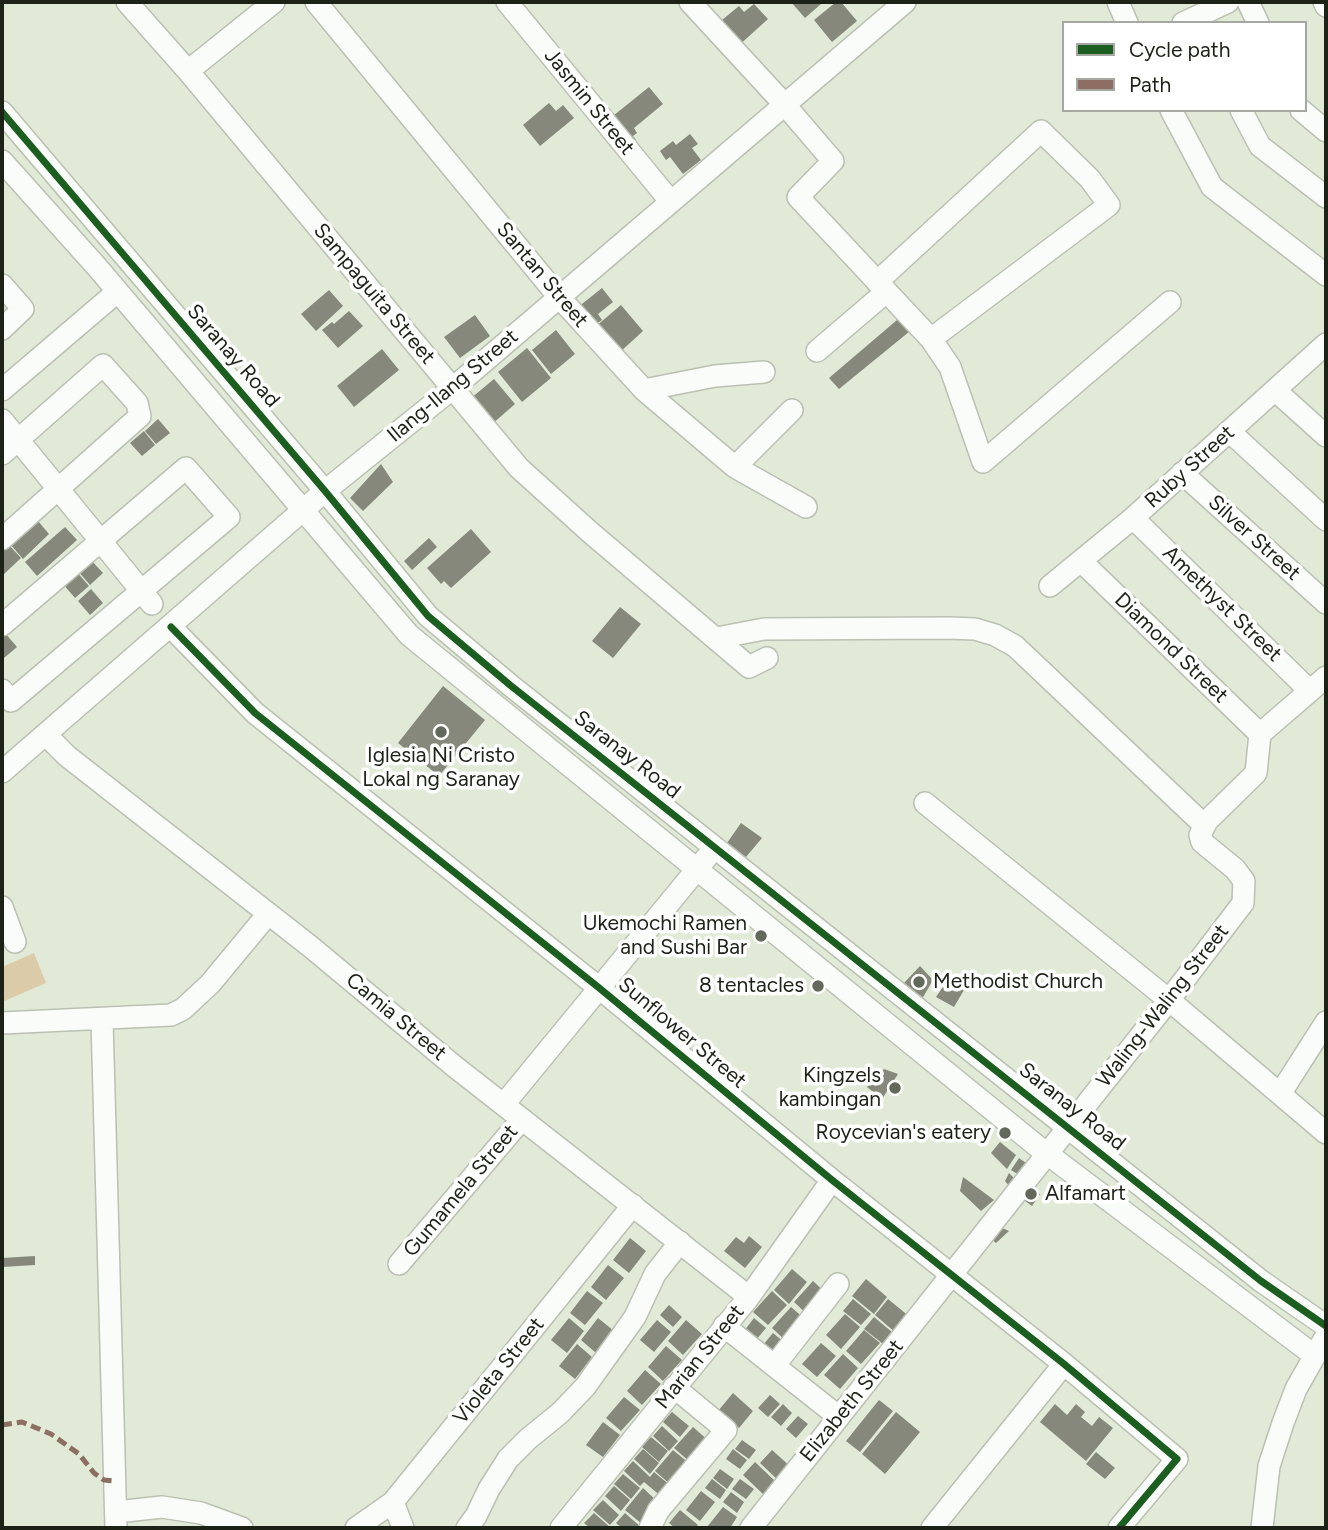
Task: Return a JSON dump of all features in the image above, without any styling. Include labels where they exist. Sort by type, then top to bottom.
[{"type":"street","name":"Sampaguita Street","points":[[127,2],[188,71],[519,468],[749,667],[767,658]]},
{"type":"street","points":[[188,71],[274,2]]},
{"type":"street","name":"Santan Street","points":[[316,2],[559,297],[644,390],[735,467],[806,507]]},
{"type":"street","name":"Jasmin Street","points":[[507,2],[671,202]]},
{"type":"street","points":[[690,2],[833,161],[798,197],[931,340],[950,367],[983,462],[1170,302]]},
{"type":"street","points":[[1118,2],[1126,21]]},
{"type":"street","points":[[1188,16],[1227,2]]},
{"type":"street","points":[[1248,2],[1257,21]]},
{"type":"street","name":"Ilang-Ilang Street","points":[[5,764],[46,735],[303,510],[453,388],[785,105],[890,6]]},
{"type":"street","name":"Saranay Road","points":[[2,112],[326,491],[428,616],[510,685],[1261,1281],[1326,1326]]},
{"type":"street","points":[[1172,112],[1212,187],[1326,275]]},
{"type":"street","points":[[1242,112],[1260,146],[1326,197]]},
{"type":"street","points":[[1303,112],[1326,131]]},
{"type":"street","points":[[817,351],[1041,131],[1090,178],[1109,205],[931,340]]},
{"type":"street","name":"Saranay Road","points":[[2,161],[409,635],[1047,1154],[1315,1356]]},
{"type":"street","points":[[2,285],[23,309],[2,329]]},
{"type":"street","points":[[2,390],[117,292]]},
{"type":"street","name":"Ruby Street","points":[[1050,586],[1133,518],[1326,346]]},
{"type":"street","points":[[2,454],[103,365],[137,402],[140,416],[2,539]]},
{"type":"street","points":[[644,390],[715,376],[764,372]]},
{"type":"street","points":[[1276,391],[1326,436]]},
{"type":"street","points":[[735,467],[792,410]]},
{"type":"street","points":[[2,420],[147,598]]},
{"type":"street","points":[[1229,431],[1326,520]]},
{"type":"street","points":[[2,625],[187,468],[229,517],[147,598],[11,701],[2,690]]},
{"type":"street","name":"Silver Street","points":[[1182,473],[1326,603]]},
{"type":"street","name":"Amethyst Street","points":[[1133,518],[1318,684]]},
{"type":"street","name":"Diamond Street","points":[[1082,562],[1260,734]]},
{"type":"street","name":"Sunflower Street","points":[[171,627],[255,713],[1064,1364],[1177,1459],[1119,1528]]},
{"type":"street","points":[[717,638],[764,629],[948,628],[975,629],[995,635],[1015,646],[1203,824],[1256,773],[1260,734],[1318,684]]},
{"type":"street","name":"Camia Street","points":[[46,735],[67,756],[749,1297]]},
{"type":"street","points":[[925,803],[1169,1000],[1280,1094],[1322,1121]]},
{"type":"street","name":"Waling-Waling Street","points":[[953,1275],[1243,903],[1244,881],[1235,869],[1202,842],[1200,835],[1203,824]]},
{"type":"street","points":[[504,1104],[716,847]]},
{"type":"street","points":[[2,906],[15,942]]},
{"type":"street","points":[[2,1023],[171,1015],[183,1009],[210,984],[268,914]]},
{"type":"street","points":[[102,1020],[116,1520],[162,1507],[201,1513],[242,1528]]},
{"type":"street","points":[[1280,1094],[1326,1022]]},
{"type":"street","name":"Gumamela Street","points":[[399,1264],[522,1119]]},
{"type":"street","name":"Marian Street","points":[[561,1528],[749,1297],[832,1180]]},
{"type":"street","name":"Violeta Street","points":[[356,1528],[393,1502],[633,1205]]},
{"type":"street","points":[[467,1528],[477,1516],[489,1489],[508,1459],[585,1387],[635,1318],[655,1274],[680,1242]]},
{"type":"street","name":"Elizabeth Street","points":[[751,1528],[953,1275]]},
{"type":"street","points":[[775,1365],[838,1284]]},
{"type":"street","points":[[724,1326],[839,1417]]},
{"type":"street","points":[[1262,1528],[1269,1466],[1283,1423],[1296,1389],[1326,1336]]},
{"type":"street","points":[[932,1528],[1064,1364]]},
{"type":"street","points":[[650,1528],[658,1511],[726,1430],[674,1387]]},
{"type":"street","points":[[393,1502],[403,1528]]},
{"type":"shaded area","points":[[34,953],[46,983],[2,1002],[2,967]]},
{"type":"building","points":[[791,2],[819,2],[821,4],[805,18]]},
{"type":"building","points":[[836,2],[841,2],[857,21],[832,42],[814,20]]},
{"type":"building","points":[[754,4],[768,19],[736,48],[716,25],[739,6],[744,12]]},
{"type":"building","points":[[649,87],[663,104],[634,128],[637,133],[633,136],[636,140],[629,146],[608,120]]},
{"type":"building","points":[[549,103],[556,111],[563,105],[574,118],[540,146],[523,125]]},
{"type":"building","points":[[690,134],[698,144],[692,148],[701,160],[683,174],[670,157],[666,160],[660,151],[673,141],[676,145]]},
{"type":"building","points":[[602,288],[613,302],[598,314],[602,320],[592,327],[577,308]]},
{"type":"building","points":[[329,290],[343,306],[316,331],[301,314]]},
{"type":"building","points":[[621,305],[643,331],[618,354],[595,327]]},
{"type":"building","points":[[349,311],[363,326],[338,348],[322,330]]},
{"type":"building","points":[[904,314],[915,327],[839,389],[829,378]]},
{"type":"building","points":[[475,315],[490,336],[460,358],[444,337]]},
{"type":"building","points":[[556,330],[575,354],[551,374],[532,350]]},
{"type":"building","points":[[527,348],[551,378],[522,402],[498,372]]},
{"type":"building","points":[[382,349],[399,370],[354,407],[337,386]]},
{"type":"building","points":[[494,379],[515,404],[491,425],[470,399]]},
{"type":"building","points":[[158,419],[170,433],[156,444],[145,431]]},
{"type":"building","points":[[144,431],[155,445],[142,456],[130,443]]},
{"type":"building","points":[[381,464],[393,482],[363,511],[350,498]]},
{"type":"building","points":[[38,521],[49,534],[23,559],[11,545]]},
{"type":"building","points":[[65,527],[77,540],[37,576],[25,562]]},
{"type":"building","points":[[471,529],[491,552],[451,588],[444,581],[441,584],[427,568]]},
{"type":"building","points":[[429,538],[437,547],[412,570],[404,561]]},
{"type":"building","points":[[9,545],[21,558],[2,576],[2,551]]},
{"type":"building","points":[[91,560],[103,573],[90,585],[78,571]]},
{"type":"building","points":[[77,572],[89,586],[75,598],[63,584]]},
{"type":"building","points":[[91,589],[103,603],[90,615],[78,601]]},
{"type":"building","points":[[620,607],[641,624],[613,658],[592,641]]},
{"type":"building","points":[[5,633],[17,647],[4,658],[2,636]]},
{"type":"building","name":"Iglesia Ni Cristo Lokal ng Saranay","points":[[443,686],[485,720],[439,776],[398,743]]},
{"type":"building","points":[[741,823],[762,838],[746,857],[727,843]]},
{"type":"building","name":"Methodist Church","points":[[920,966],[933,980],[922,999],[904,983]]},
{"type":"building","points":[[949,978],[964,990],[954,1007],[936,997]]},
{"type":"building","points":[[884,1069],[898,1074],[882,1099],[867,1087]]},
{"type":"building","points":[[1000,1142],[1016,1155],[1007,1169],[991,1153]]},
{"type":"building","points":[[1019,1158],[1026,1163],[1019,1175],[1011,1170]]},
{"type":"building","points":[[1009,1173],[1015,1179],[1010,1187],[1005,1181]]},
{"type":"building","points":[[963,1177],[994,1200],[981,1211],[960,1191]]},
{"type":"building","points":[[1029,1186],[1040,1194],[1032,1206],[1021,1198]]},
{"type":"building","points":[[1000,1227],[1009,1231],[996,1243],[989,1237]]},
{"type":"building","points":[[749,1236],[762,1247],[745,1268],[724,1251],[736,1237],[744,1243]]},
{"type":"building","points":[[630,1238],[646,1251],[629,1273],[613,1260]]},
{"type":"building","points":[[35,1256],[35,1265],[2,1267],[2,1258]]},
{"type":"building","points":[[608,1265],[624,1278],[606,1300],[591,1287]]},
{"type":"building","points":[[792,1269],[807,1282],[789,1304],[774,1290]]},
{"type":"building","points":[[866,1279],[887,1297],[874,1314],[852,1296]]},
{"type":"building","points":[[813,1281],[828,1295],[809,1316],[794,1302]]},
{"type":"building","points":[[587,1291],[603,1303],[585,1325],[570,1313]]},
{"type":"building","points":[[772,1291],[787,1305],[768,1325],[753,1312]]},
{"type":"building","points":[[853,1299],[871,1314],[861,1325],[843,1311]]},
{"type":"building","points":[[888,1299],[910,1317],[896,1333],[875,1315]]},
{"type":"building","points":[[669,1305],[682,1317],[673,1327],[660,1315]]},
{"type":"building","points":[[791,1307],[806,1320],[787,1342],[772,1328]]},
{"type":"building","points":[[845,1314],[860,1327],[841,1349],[826,1335]]},
{"type":"building","points":[[874,1317],[892,1332],[883,1344],[864,1329]]},
{"type":"building","points":[[569,1318],[584,1331],[567,1353],[551,1340]]},
{"type":"building","points":[[598,1318],[614,1331],[596,1353],[581,1340]]},
{"type":"building","points":[[754,1318],[766,1328],[756,1340],[744,1331]]},
{"type":"building","points":[[657,1320],[671,1332],[654,1352],[640,1340]]},
{"type":"building","points":[[686,1320],[702,1334],[683,1355],[668,1341]]},
{"type":"building","points":[[864,1330],[880,1343],[861,1364],[846,1351]]},
{"type":"building","points":[[773,1333],[785,1343],[775,1355],[763,1345]]},
{"type":"building","points":[[821,1343],[836,1356],[817,1377],[802,1364]]},
{"type":"building","points":[[577,1344],[592,1357],[575,1379],[559,1366]]},
{"type":"building","points":[[666,1346],[682,1360],[663,1381],[648,1367]]},
{"type":"building","points":[[843,1354],[858,1368],[840,1389],[824,1375]]},
{"type":"building","points":[[645,1370],[661,1384],[642,1405],[627,1391]]},
{"type":"building","points":[[733,1393],[753,1411],[739,1428],[718,1411]]},
{"type":"building","points":[[770,1395],[780,1404],[768,1417],[758,1408]]},
{"type":"building","points":[[624,1397],[640,1410],[621,1431],[606,1418]]},
{"type":"building","points":[[879,1400],[893,1411],[860,1452],[846,1441]]},
{"type":"building","points":[[783,1404],[792,1413],[781,1426],[771,1417]]},
{"type":"building","points":[[1055,1404],[1067,1415],[1076,1404],[1085,1412],[1081,1417],[1092,1426],[1099,1417],[1113,1428],[1086,1461],[1040,1422]]},
{"type":"building","points":[[672,1412],[689,1426],[680,1437],[663,1422]]},
{"type":"building","points":[[896,1412],[920,1432],[885,1474],[862,1454]]},
{"type":"building","points":[[798,1416],[808,1424],[796,1438],[786,1429]]},
{"type":"building","points":[[603,1422],[620,1435],[603,1457],[586,1445]]},
{"type":"building","points":[[662,1426],[678,1441],[669,1451],[653,1436]]},
{"type":"building","points":[[693,1427],[710,1442],[691,1463],[674,1448]]},
{"type":"building","points":[[651,1437],[668,1451],[659,1462],[642,1447]]},
{"type":"building","points":[[742,1440],[756,1450],[749,1459],[735,1449]]},
{"type":"building","points":[[643,1449],[659,1463],[650,1474],[634,1459]]},
{"type":"building","points":[[733,1449],[747,1460],[740,1469],[726,1459]]},
{"type":"building","points":[[673,1450],[690,1464],[671,1485],[655,1471]]},
{"type":"building","points":[[772,1450],[792,1468],[780,1482],[760,1463]]},
{"type":"building","points":[[1096,1452],[1115,1468],[1105,1479],[1086,1464]]},
{"type":"building","points":[[633,1461],[650,1477],[654,1472],[671,1486],[662,1497],[644,1482],[640,1486],[624,1471]]},
{"type":"building","points":[[755,1462],[775,1481],[763,1494],[743,1475]]},
{"type":"building","points":[[720,1469],[734,1479],[727,1489],[713,1478]]},
{"type":"building","points":[[623,1474],[640,1488],[631,1499],[614,1484]]},
{"type":"building","points":[[712,1479],[726,1490],[720,1499],[705,1488]]},
{"type":"building","points":[[740,1479],[754,1489],[746,1499],[732,1489]]},
{"type":"building","points":[[614,1486],[630,1500],[621,1511],[605,1496]]},
{"type":"building","points":[[643,1488],[659,1503],[642,1524],[625,1510]]},
{"type":"building","points":[[701,1491],[715,1502],[700,1521],[686,1510]]},
{"type":"building","points":[[731,1492],[744,1502],[737,1513],[723,1502]]},
{"type":"building","points":[[603,1500],[619,1515],[610,1525],[593,1510]]},
{"type":"building","points":[[723,1507],[737,1517],[730,1528],[707,1527]]},
{"type":"building","points":[[680,1510],[698,1525],[695,1528],[675,1528],[669,1523]]},
{"type":"building","points":[[594,1513],[611,1528],[590,1528],[584,1523]]},
{"type":"building","points":[[625,1513],[642,1528],[622,1528],[616,1523]]},
{"type":"marked path","points":[[2,1425],[22,1422],[51,1434],[79,1454],[94,1473],[104,1480],[114,1481]]},
{"type":"cycle path","points":[[2,112],[428,616],[510,685],[1261,1281],[1326,1326]]},
{"type":"cycle path","points":[[171,627],[255,713],[1064,1364],[1177,1459],[1119,1528]]},
{"type":"place","name":"Iglesia Ni Cristo Lokal ng Saranay","points":[[441,732]]},
{"type":"place","name":"Ukemochi Ramen and Sushi Bar","points":[[761,936]]},
{"type":"place","name":"Methodist Church","points":[[919,982]]},
{"type":"place","name":"8 tentacles","points":[[818,986]]},
{"type":"place","name":"Kingzels kambingan","points":[[895,1088]]},
{"type":"place","name":"Roycevian's eatery","points":[[1005,1133]]},
{"type":"place","name":"Alfamart","points":[[1031,1194]]}]
